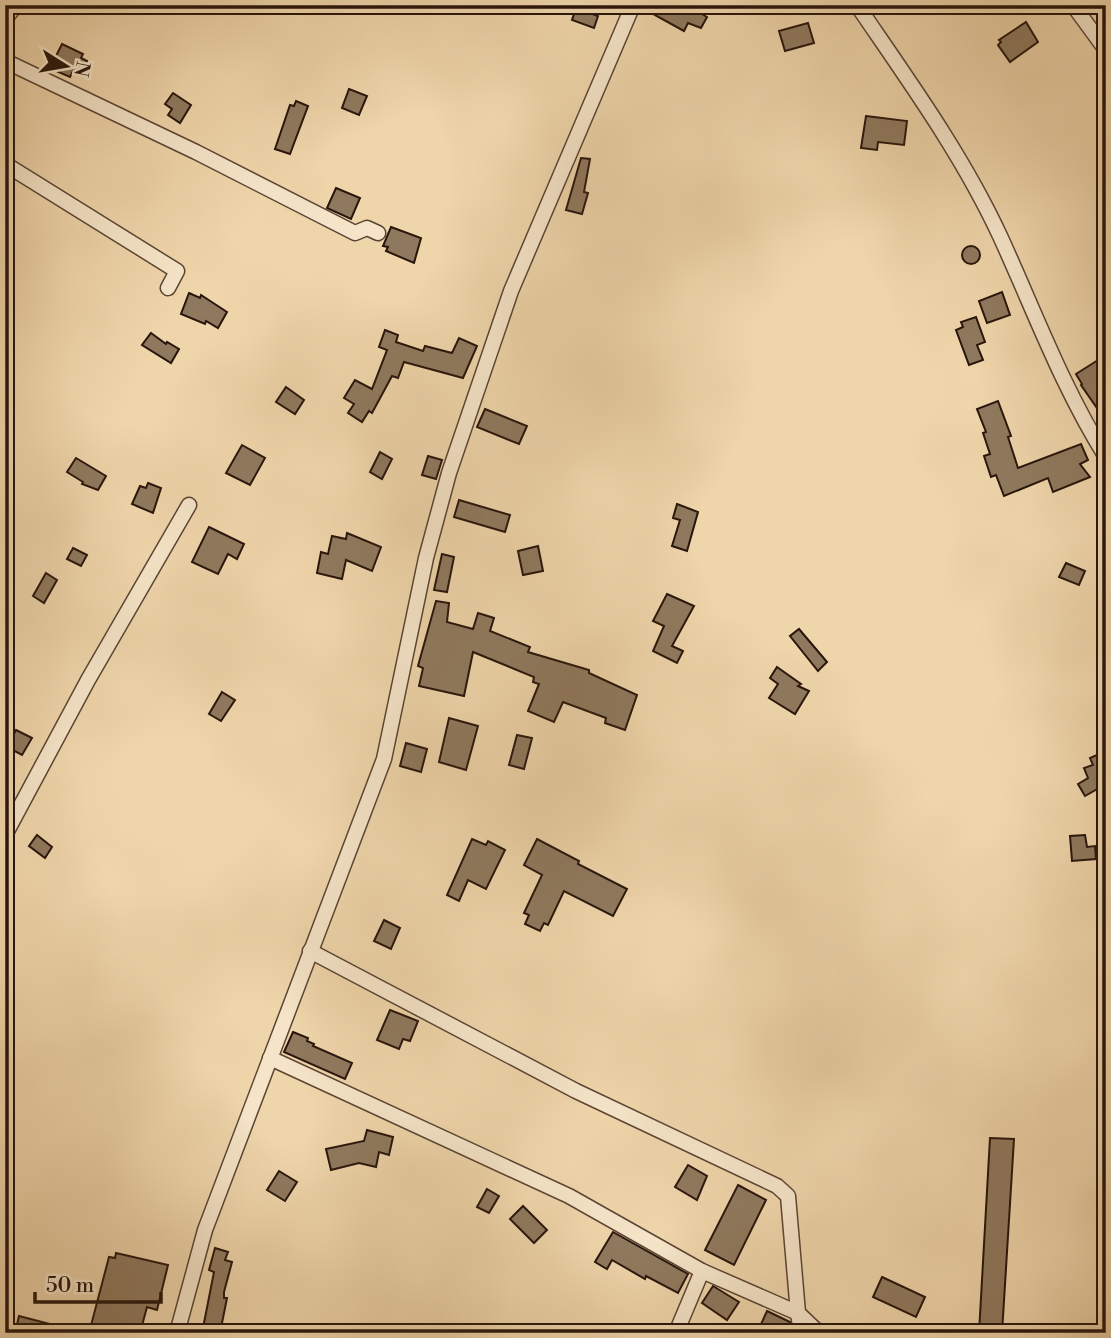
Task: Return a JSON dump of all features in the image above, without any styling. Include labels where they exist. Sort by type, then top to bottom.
[{"type":"street","points":[[5,19],[16,5]]},
{"type":"street","points":[[177,1333],[205,1230],[384,759],[426,558],[449,473],[511,291],[632,5]]},
{"type":"street","points":[[857,5],[936,120],[999,234],[1071,396],[1106,457]]},
{"type":"street","points":[[1073,5],[1106,50]]},
{"type":"street","points":[[5,61],[196,152],[355,233],[367,228],[378,233]]},
{"type":"street","points":[[5,164],[177,271],[168,288]]},
{"type":"street","points":[[5,835],[88,680],[189,505]]},
{"type":"street","points":[[310,951],[576,1091],[777,1186],[788,1196],[801,1333]]},
{"type":"street","points":[[270,1058],[569,1196],[702,1271],[798,1312],[819,1333]]},
{"type":"street","points":[[676,1333],[702,1271]]},
{"type":"building","points":[[642,5],[687,5],[707,17],[701,28],[688,23],[684,31],[642,8]]},
{"type":"building","points":[[576,8],[598,16],[594,28],[572,20]]},
{"type":"building","points":[[1026,22],[1038,42],[1010,62],[998,45],[1001,42],[999,40]]},
{"type":"building","points":[[808,23],[814,43],[785,51],[779,31]]},
{"type":"building","points":[[62,44],[83,54],[81,58],[87,61],[80,75],[73,71],[70,77],[54,70],[58,64],[53,62]]},
{"type":"building","points":[[349,89],[367,96],[359,115],[342,108]]},
{"type":"building","points":[[173,93],[191,105],[180,123],[168,115],[172,109],[165,104]]},
{"type":"building","points":[[296,101],[308,106],[290,154],[275,149],[290,105],[294,106]]},
{"type":"building","points":[[866,116],[907,121],[904,145],[878,142],[877,150],[861,148]]},
{"type":"building","points":[[581,158],[590,159],[584,192],[588,193],[582,214],[566,210]]},
{"type":"building","points":[[336,188],[360,198],[351,219],[327,208]]},
{"type":"building","points":[[391,227],[421,238],[414,263],[386,251],[388,247],[383,246]]},
{"type":"building","points":[[971,246],[977,249],[980,255],[977,261],[971,264],[965,261],[962,255],[965,249]]},
{"type":"building","points":[[1002,292],[1010,315],[987,323],[979,301]]},
{"type":"building","points":[[189,293],[200,298],[201,295],[227,312],[218,328],[206,321],[205,324],[181,314]]},
{"type":"building","points":[[976,317],[985,342],[977,345],[983,360],[969,365],[956,330],[963,327],[961,322]]},
{"type":"building","points":[[385,330],[398,335],[396,342],[423,351],[425,346],[452,353],[459,338],[477,346],[463,378],[404,362],[398,378],[392,376],[372,413],[369,411],[362,422],[348,413],[354,404],[344,398],[355,380],[372,389],[387,350],[379,347]]},
{"type":"building","points":[[151,333],[166,344],[167,342],[179,349],[171,363],[142,345]]},
{"type":"building","points":[[1106,355],[1106,421],[1076,374]]},
{"type":"building","points":[[286,387],[304,400],[295,414],[276,402]]},
{"type":"building","points":[[998,401],[1011,436],[1008,437],[1018,468],[1081,444],[1088,460],[1080,464],[1090,477],[1053,492],[1048,478],[1004,496],[996,475],[991,477],[984,456],[990,454],[983,433],[986,432],[977,409]]},
{"type":"building","points":[[485,409],[527,426],[519,444],[477,427]]},
{"type":"building","points":[[242,445],[265,458],[250,485],[226,473]]},
{"type":"building","points":[[380,452],[392,459],[382,479],[370,472]]},
{"type":"building","points":[[428,456],[442,460],[436,479],[422,475]]},
{"type":"building","points":[[76,458],[106,476],[98,490],[82,484],[83,482],[67,472]]},
{"type":"building","points":[[148,483],[161,488],[153,513],[132,504],[140,486],[146,488]]},
{"type":"building","points":[[459,500],[510,515],[505,532],[454,517]]},
{"type":"building","points":[[677,504],[698,512],[687,551],[672,546],[680,520],[673,518]]},
{"type":"building","points":[[209,527],[244,544],[237,559],[228,554],[218,574],[192,562]]},
{"type":"building","points":[[347,533],[381,547],[372,571],[346,560],[342,579],[317,573],[321,552],[328,554],[332,536],[346,539]]},
{"type":"building","points":[[538,546],[543,571],[523,575],[518,551]]},
{"type":"building","points":[[73,548],[87,555],[81,566],[67,559]]},
{"type":"building","points":[[442,554],[454,557],[447,592],[434,590]]},
{"type":"building","points":[[1066,563],[1085,571],[1079,585],[1059,577]]},
{"type":"building","points":[[46,573],[57,580],[44,603],[33,596]]},
{"type":"building","points":[[667,594],[694,606],[672,646],[683,651],[677,663],[653,651],[664,626],[653,621]]},
{"type":"building","points":[[436,601],[449,603],[447,622],[473,629],[478,613],[494,618],[490,631],[530,647],[528,652],[589,670],[589,673],[637,695],[625,730],[605,723],[606,718],[563,702],[554,722],[528,711],[539,684],[533,682],[534,677],[473,652],[464,696],[419,686],[423,668],[418,666]]},
{"type":"building","points":[[799,629],[827,662],[818,671],[790,636]]},
{"type":"building","points":[[777,667],[801,684],[798,686],[809,691],[795,714],[769,698],[778,684],[770,678]]},
{"type":"building","points":[[222,692],[235,700],[221,721],[209,714]]},
{"type":"building","points":[[449,718],[478,726],[466,770],[439,762]]},
{"type":"building","points":[[16,730],[32,738],[22,755],[7,747]]},
{"type":"building","points":[[517,735],[532,738],[524,769],[509,765]]},
{"type":"building","points":[[406,743],[427,749],[421,772],[400,766]]},
{"type":"building","points":[[1106,751],[1106,795],[1101,787],[1085,796],[1078,784],[1088,778],[1084,768],[1093,765],[1090,758]]},
{"type":"building","points":[[37,835],[52,847],[45,858],[29,846]]},
{"type":"building","points":[[1085,835],[1087,847],[1095,846],[1096,859],[1072,861],[1070,836]]},
{"type":"building","points":[[472,839],[486,845],[488,841],[505,850],[486,889],[468,880],[459,901],[447,895]]},
{"type":"building","points":[[537,839],[627,889],[613,916],[564,891],[548,925],[544,923],[540,931],[525,924],[529,915],[524,913],[542,875],[524,865]]},
{"type":"building","points":[[384,920],[400,928],[391,949],[374,941]]},
{"type":"building","points":[[390,1010],[418,1021],[410,1041],[403,1039],[399,1049],[377,1040]]},
{"type":"building","points":[[293,1032],[308,1038],[307,1041],[314,1044],[313,1046],[352,1063],[345,1079],[284,1052]]},
{"type":"building","points":[[367,1130],[393,1137],[389,1155],[379,1152],[376,1167],[359,1163],[331,1170],[326,1149],[364,1141]]},
{"type":"building","points":[[990,1138],[1014,1139],[1002,1333],[979,1333]]},
{"type":"building","points":[[688,1165],[707,1176],[697,1200],[675,1187]]},
{"type":"building","points":[[279,1171],[297,1182],[285,1201],[267,1190]]},
{"type":"building","points":[[738,1185],[766,1200],[734,1265],[705,1250]]},
{"type":"building","points":[[487,1189],[499,1196],[489,1213],[477,1207]]},
{"type":"building","points":[[523,1206],[547,1230],[534,1243],[510,1219]]},
{"type":"building","points":[[613,1232],[688,1274],[678,1293],[646,1276],[645,1279],[612,1260],[607,1269],[595,1262]]},
{"type":"building","points":[[215,1248],[228,1252],[225,1260],[232,1262],[224,1292],[224,1298],[227,1298],[220,1333],[202,1333],[214,1272],[209,1270]]},
{"type":"building","points":[[116,1253],[168,1265],[157,1310],[147,1307],[140,1333],[89,1333],[109,1257],[115,1258]]},
{"type":"building","points":[[882,1277],[925,1297],[916,1317],[873,1297]]},
{"type":"building","points":[[713,1286],[739,1302],[727,1320],[702,1303]]},
{"type":"building","points":[[767,1311],[790,1322],[785,1333],[757,1333]]},
{"type":"building","points":[[19,1316],[65,1328],[64,1333],[15,1333]]}]
